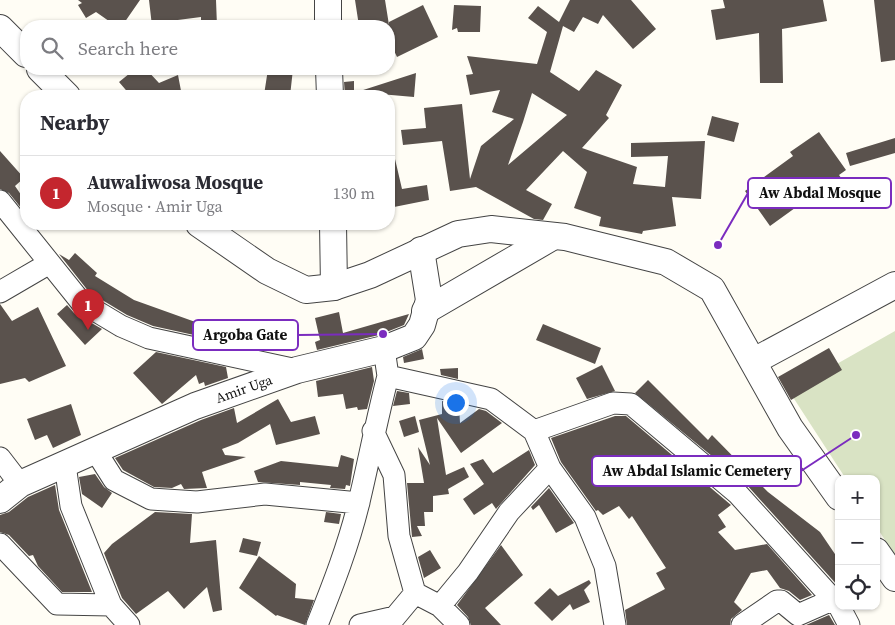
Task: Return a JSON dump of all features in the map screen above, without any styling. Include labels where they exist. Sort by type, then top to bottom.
[{"type":"street","points":[[328,0],[328,20]]},
{"type":"street","points":[[0,28],[20,48]]},
{"type":"street","points":[[46,75],[61,90]]},
{"type":"street","points":[[329,75],[330,90]]},
{"type":"street","points":[[0,201],[20,227]]},
{"type":"street","points":[[208,230],[267,271],[306,290],[334,287],[370,275],[458,234],[491,229],[554,236],[666,262],[712,289],[790,428],[835,491]]},
{"type":"street","points":[[22,230],[81,302],[121,326],[149,338],[297,370]]},
{"type":"street","points":[[332,230],[334,287]]},
{"type":"street","points":[[425,311],[554,236]]},
{"type":"street","name":"Amir Uga","points":[[10,492],[96,450],[195,406],[297,370],[384,349],[414,337],[422,325],[429,300],[421,250]]},
{"type":"street","points":[[0,292],[48,264]]},
{"type":"street","points":[[754,361],[895,285]]},
{"type":"street","points":[[317,625],[342,559],[359,503],[374,430],[388,376],[384,349]]},
{"type":"street","points":[[388,376],[491,399],[534,431],[550,468],[585,517],[605,566],[615,625]]},
{"type":"street","points":[[534,431],[613,403],[631,404],[738,494],[835,602]]},
{"type":"street","points":[[374,430],[394,475],[398,536],[415,593],[440,606],[459,625]]},
{"type":"street","points":[[96,450],[114,480],[151,499],[197,502],[265,494],[359,503]]},
{"type":"street","points":[[0,458],[10,492]]},
{"type":"street","points":[[65,465],[71,506],[111,605],[128,625]]},
{"type":"street","points":[[440,606],[468,572],[509,512],[550,468]]},
{"type":"street","points":[[0,544],[57,604],[111,605]]},
{"type":"street","points":[[880,557],[895,578]]},
{"type":"street","points":[[360,625],[397,621],[415,593]]},
{"type":"street","points":[[742,625],[777,601],[781,601],[798,615],[835,605]]},
{"type":"street","points":[[840,610],[849,625]]},
{"type":"green space","points":[[895,331],[895,556],[880,532],[880,475],[843,475],[789,391]]},
{"type":"building","points":[[78,0],[140,0],[126,20],[107,20],[96,12],[86,18],[78,5],[82,3]]},
{"type":"building","points":[[149,0],[216,0],[217,20],[201,20],[201,17],[178,20],[151,20]]},
{"type":"building","points":[[355,0],[385,0],[388,20],[358,20]]},
{"type":"building","points":[[570,0],[631,0],[656,29],[633,49],[603,15],[598,24],[583,17],[574,32],[563,26],[550,72],[579,91],[596,70],[622,85],[606,115],[609,118],[582,148],[637,167],[633,184],[665,187],[668,156],[631,157],[631,143],[705,141],[701,199],[672,197],[676,226],[643,231],[642,234],[599,226],[601,217],[574,208],[587,172],[563,151],[526,190],[552,204],[543,220],[534,219],[476,187],[450,191],[442,141],[403,145],[401,130],[426,128],[424,108],[462,104],[470,179],[481,146],[514,119],[492,112],[500,90],[470,95],[466,75],[473,74],[467,56],[537,64],[547,32],[528,18],[538,6],[559,22]],"holes":[[[532,93],[567,115],[508,165]]]},
{"type":"building","points":[[723,0],[823,0],[827,21],[782,29],[783,83],[760,83],[759,33],[716,40],[711,10],[725,8]]},
{"type":"building","points":[[874,0],[895,0],[895,60],[881,62]]},
{"type":"building","points":[[423,5],[438,37],[397,57],[395,53],[395,20],[393,20]]},
{"type":"building","points":[[454,5],[481,6],[480,32],[458,32],[457,28],[452,30]]},
{"type":"building","points":[[416,73],[414,97],[395,95],[395,90],[363,90]]},
{"type":"building","points":[[128,75],[152,75],[159,83],[178,75],[181,90],[126,90],[119,82]]},
{"type":"building","points":[[267,75],[292,75],[291,90],[265,90]]},
{"type":"building","points":[[354,81],[354,90],[345,90],[344,82]]},
{"type":"building","points":[[712,116],[739,123],[734,142],[707,135]]},
{"type":"building","points":[[819,132],[846,170],[839,175],[847,186],[820,205],[813,195],[770,226],[745,191],[793,156],[790,152]]},
{"type":"building","points":[[895,138],[895,153],[850,166],[846,153]]},
{"type":"building","points":[[0,151],[20,174],[20,182],[15,186],[20,193],[20,207],[9,193],[0,189]]},
{"type":"building","points":[[395,159],[402,189],[427,185],[429,200],[395,207]]},
{"type":"building","points":[[75,253],[97,273],[95,276],[134,300],[201,324],[203,337],[153,326],[127,315],[89,292],[59,254],[69,260]]},
{"type":"building","points":[[0,304],[12,321],[38,307],[66,366],[29,382],[25,378],[0,384]]},
{"type":"building","points":[[67,305],[74,313],[102,329],[85,345],[57,314]]},
{"type":"building","points":[[339,312],[343,333],[409,314],[404,325],[379,335],[317,350],[315,342],[320,340],[315,318]]},
{"type":"building","points":[[543,324],[601,348],[595,364],[536,340]]},
{"type":"building","points":[[829,348],[842,370],[791,400],[778,377]]},
{"type":"building","points":[[422,349],[424,359],[404,363],[403,357]]},
{"type":"building","points":[[156,352],[226,367],[228,378],[205,386],[204,382],[199,384],[196,375],[162,404],[133,373]]},
{"type":"building","points":[[602,365],[615,391],[587,399],[576,378]]},
{"type":"building","points":[[372,367],[374,381],[367,409],[358,410],[357,407],[346,409],[343,394],[318,397],[316,381]]},
{"type":"building","points":[[458,368],[458,379],[441,375],[440,369]]},
{"type":"building","points":[[648,380],[708,440],[712,435],[768,492],[820,532],[835,554],[835,583],[746,484],[635,393]]},
{"type":"building","points":[[397,391],[409,393],[410,404],[393,406]]},
{"type":"building","points":[[278,399],[291,422],[315,416],[320,434],[276,445],[270,424],[238,443],[222,449],[225,455],[246,457],[202,472],[207,488],[184,489],[181,484],[172,488],[154,487],[123,470],[115,458],[201,420],[234,408],[237,423]]},
{"type":"building","points":[[442,401],[459,405],[460,423],[479,409],[486,411],[502,423],[461,453],[437,418],[446,475],[464,467],[469,477],[448,489],[449,494],[433,496],[433,512],[424,512],[425,526],[417,526],[422,536],[412,537],[407,483],[424,483],[418,447],[430,465],[419,420],[442,414]]},
{"type":"building","points":[[71,404],[81,435],[53,448],[47,435],[35,440],[27,419]]},
{"type":"building","points":[[415,416],[419,432],[404,437],[399,421]]},
{"type":"building","points":[[615,416],[626,416],[731,505],[718,515],[726,527],[718,532],[735,550],[767,544],[812,595],[800,600],[789,591],[780,588],[767,570],[751,573],[734,602],[742,610],[731,619],[730,625],[627,625],[625,610],[665,589],[656,573],[666,568],[632,516],[629,519],[619,506],[603,515],[598,510],[596,511],[561,462],[551,438]]},
{"type":"building","points":[[529,450],[535,465],[496,509],[492,503],[474,515],[463,499],[484,484],[470,464],[483,459],[493,473]]},
{"type":"building","points":[[341,455],[354,459],[350,486],[346,485],[345,489],[330,488],[331,485],[300,482],[300,485],[258,482],[254,471],[281,461],[338,467]]},
{"type":"building","points":[[95,474],[104,487],[112,493],[102,508],[82,494],[79,477]]},
{"type":"building","points":[[55,485],[59,510],[92,592],[62,592],[38,566],[33,555],[29,556],[9,535],[0,532],[0,515],[9,512],[28,497]]},
{"type":"building","points":[[549,488],[574,523],[556,533],[539,505],[533,510],[531,507]]},
{"type":"building","points":[[155,512],[192,514],[190,543],[216,540],[222,610],[213,612],[207,587],[184,609],[168,591],[136,614],[122,598],[104,553],[112,544]]},
{"type":"building","points":[[326,512],[341,514],[339,524],[324,522]]},
{"type":"building","points":[[243,538],[261,542],[257,556],[239,552]]},
{"type":"building","points":[[501,545],[523,575],[485,608],[501,625],[471,625],[468,617],[457,605]]},
{"type":"building","points":[[430,550],[441,568],[424,578],[418,557]]},
{"type":"building","points":[[259,556],[296,584],[295,598],[314,600],[305,625],[276,616],[239,588]]},
{"type":"building","points":[[589,580],[591,583],[584,590],[590,602],[573,610],[570,604],[552,621],[534,603],[550,588],[558,596]]},
{"type":"building","points":[[829,615],[835,625],[806,625]]},
{"type":"place","name":"Aw Abdal Mosque","points":[[718,245]]},
{"type":"place","name":"Auwaliwosa Mosque","points":[[88,330]]},
{"type":"place","name":"Argoba Gate","points":[[383,334]]},
{"type":"place","name":"Aw Abdal Islamic Cemetery","points":[[856,435]]}]
